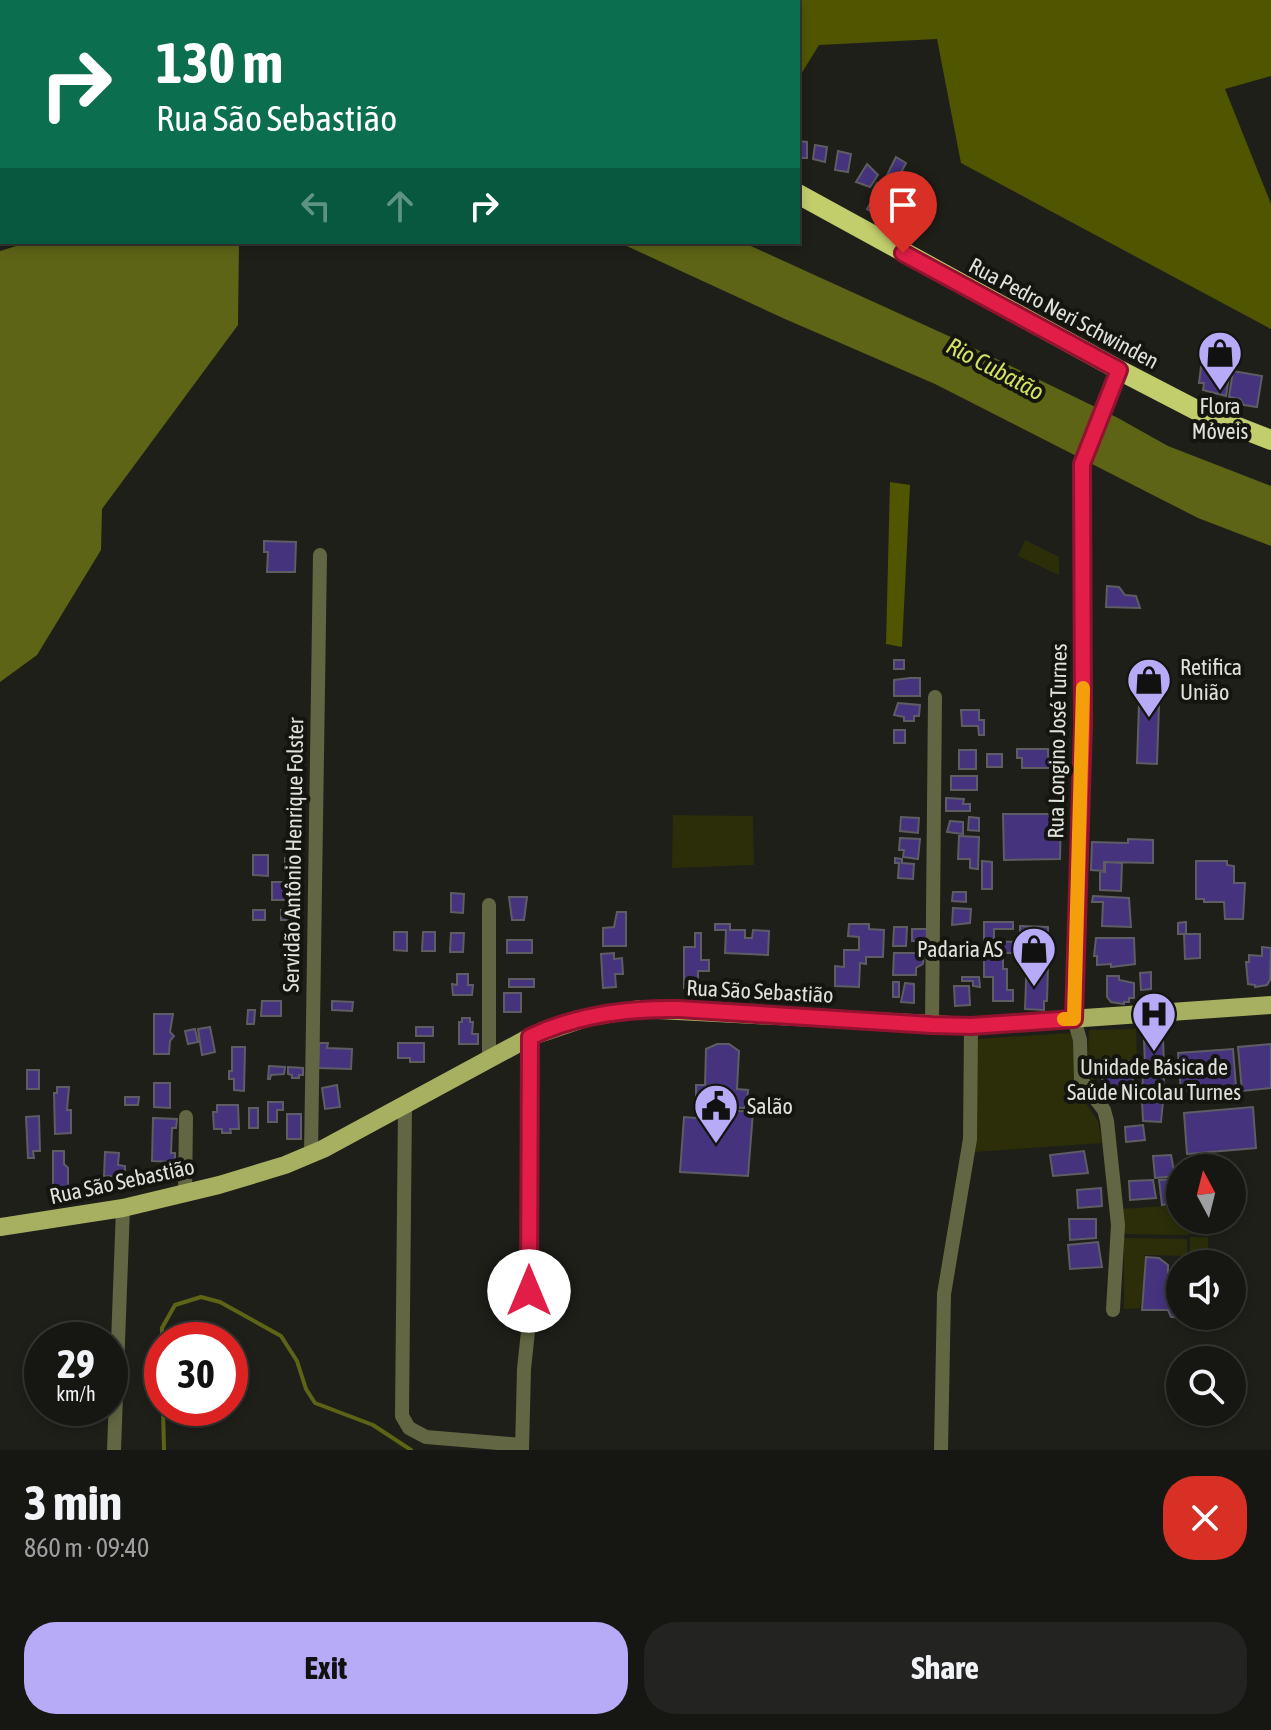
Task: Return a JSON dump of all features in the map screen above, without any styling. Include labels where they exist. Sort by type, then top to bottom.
[{"type":"highway","name":"Rua Pedro Neri Schwinden","points":[[800,195],[1119,370],[1202,413],[1271,440]]},
{"type":"main road","name":"Rua Longino José Turnes","points":[[1074,1019],[1083,725],[1082,464],[1119,370]]},
{"type":"main road","name":"Rua São Sebastião","points":[[0,1227],[123,1208],[269,1170],[311,1155],[530,1037],[586,1018],[639,1009],[679,1009],[971,1026],[1271,1005]]},
{"type":"street","name":"Servidão Antônio Henrique Folster","points":[[311,1155],[320,555]]},
{"type":"street","points":[[932,1025],[935,697]]},
{"type":"street","points":[[489,905],[489,1060]]},
{"type":"street","points":[[1074,1019],[1080,1040],[1081,1080],[1104,1110],[1107,1121],[1118,1225],[1113,1310]]},
{"type":"street","points":[[941,1450],[944,1294],[970,1139],[971,1026]]},
{"type":"street","points":[[405,1105],[402,1416],[409,1428],[426,1437],[522,1448],[529,1322],[530,1037]]},
{"type":"street","points":[[185,1194],[186,1117]]},
{"type":"street","points":[[114,1450],[123,1208]]},
{"type":"shaded area","points":[[800,0],[1271,0],[1271,76],[1225,89],[1271,204],[1271,329],[961,163],[937,39],[819,45],[800,76]]},
{"type":"shaded area","points":[[890,482],[910,485],[902,647],[886,644]]},
{"type":"shaded area","points":[[1025,540],[1059,557],[1059,575],[1018,556]]},
{"type":"shaded area","points":[[673,815],[753,816],[754,865],[672,868]]},
{"type":"shaded area","points":[[1136,1029],[1137,1061],[1101,1060],[1102,1079],[1087,1080],[1089,1030]]},
{"type":"shaded area","points":[[1075,1035],[1077,1090],[1098,1121],[1102,1143],[974,1152],[976,1039]]},
{"type":"shaded area","points":[[1166,1206],[1166,1234],[1192,1234],[1185,1235],[1124,1234],[1121,1209]]},
{"type":"shaded area","points":[[1190,1237],[1208,1237],[1208,1250],[1190,1250]]},
{"type":"shaded area","points":[[1124,1238],[1187,1239],[1187,1250],[1166,1250],[1166,1256],[1145,1255],[1140,1308],[1124,1309]]},
{"type":"water","points":[[23,244],[239,244],[238,325],[102,509],[101,550],[37,655],[0,682],[0,251]]},
{"type":"water","name":"Rio Cubatão","points":[[622,244],[746,244],[953,338],[1118,418],[1168,446],[1271,486],[1271,546],[1198,518],[935,384]]},
{"type":"building","points":[[800,141],[807,142],[807,158],[800,158]]},
{"type":"building","points":[[815,145],[827,147],[825,162],[813,159]]},
{"type":"building","points":[[838,151],[851,154],[848,172],[835,170]]},
{"type":"building","points":[[896,157],[906,163],[895,184],[885,179]]},
{"type":"building","points":[[867,164],[878,175],[870,187],[856,182]]},
{"type":"building","points":[[877,183],[893,193],[889,200],[895,204],[885,219],[867,209],[877,192],[873,190]]},
{"type":"building","points":[[917,202],[928,209],[912,233],[902,226]]},
{"type":"building","points":[[1201,367],[1230,371],[1226,396],[1203,390],[1204,383],[1199,383]]},
{"type":"building","points":[[1233,371],[1262,376],[1257,407],[1244,405],[1240,399],[1229,397]]},
{"type":"building","points":[[264,541],[296,542],[295,572],[267,572],[268,552],[264,552]]},
{"type":"building","points":[[1107,586],[1119,587],[1125,595],[1136,596],[1140,608],[1106,607]]},
{"type":"building","points":[[894,660],[904,660],[904,669],[894,669]]},
{"type":"building","name":"Retifica União","points":[[1140,675],[1160,676],[1157,764],[1137,763]]},
{"type":"building","points":[[920,678],[920,696],[894,696],[894,680]]},
{"type":"building","points":[[898,703],[920,705],[919,716],[914,716],[914,721],[904,721],[904,717],[894,715]]},
{"type":"building","points":[[961,710],[979,710],[979,720],[984,720],[984,735],[979,735],[978,726],[962,726]]},
{"type":"building","points":[[894,730],[905,730],[905,743],[894,743]]},
{"type":"building","points":[[1017,749],[1048,749],[1052,768],[1022,768],[1022,758],[1017,758]]},
{"type":"building","points":[[959,750],[976,750],[976,769],[959,769]]},
{"type":"building","points":[[987,754],[1002,754],[1002,767],[987,767]]},
{"type":"building","points":[[951,776],[977,776],[977,790],[951,790]]},
{"type":"building","points":[[946,798],[964,799],[963,804],[970,804],[970,811],[946,811]]},
{"type":"building","points":[[1003,814],[1061,814],[1060,859],[1004,860]]},
{"type":"building","points":[[901,817],[919,818],[918,833],[900,831]]},
{"type":"building","points":[[969,817],[979,818],[979,831],[968,830]]},
{"type":"building","points":[[950,821],[963,822],[963,834],[947,832]]},
{"type":"building","points":[[959,836],[979,837],[978,869],[970,868],[970,859],[958,859]]},
{"type":"building","points":[[900,838],[920,839],[918,859],[903,857],[904,850],[899,850]]},
{"type":"building","points":[[1128,839],[1153,840],[1153,863],[1104,862],[1104,871],[1091,870],[1092,842],[1128,843]]},
{"type":"building","points":[[253,855],[268,855],[268,876],[253,875]]},
{"type":"building","points":[[285,858],[298,858],[297,870],[285,870]]},
{"type":"building","points":[[895,858],[902,859],[902,863],[914,864],[913,879],[898,878],[899,863],[895,863]]},
{"type":"building","points":[[982,861],[992,862],[992,889],[982,889]]},
{"type":"building","points":[[1196,861],[1227,861],[1227,865],[1234,866],[1234,883],[1245,883],[1243,919],[1225,919],[1224,902],[1196,899]]},
{"type":"building","points":[[1105,862],[1122,863],[1121,891],[1100,890],[1100,871],[1105,872]]},
{"type":"building","points":[[272,882],[286,882],[286,900],[272,900]]},
{"type":"building","points":[[953,892],[966,892],[966,902],[952,901]]},
{"type":"building","points":[[451,893],[464,894],[463,913],[451,912]]},
{"type":"building","points":[[1093,896],[1129,898],[1131,927],[1102,926],[1103,902],[1092,902]]},
{"type":"building","points":[[509,897],[527,897],[524,920],[512,920]]},
{"type":"building","points":[[953,908],[971,909],[970,923],[952,925]]},
{"type":"building","points":[[253,910],[265,910],[265,920],[253,920]]},
{"type":"building","points":[[281,910],[293,910],[293,920],[281,920]]},
{"type":"building","points":[[617,912],[626,912],[626,946],[603,946],[603,928],[614,927]]},
{"type":"building","points":[[984,922],[1013,922],[1013,929],[994,929],[994,940],[984,940]]},
{"type":"building","points":[[1186,922],[1186,934],[1200,934],[1200,958],[1185,959],[1184,934],[1178,934],[1178,923]]},
{"type":"building","points":[[715,924],[730,924],[730,930],[745,930],[745,938],[752,938],[753,930],[769,931],[768,955],[725,953],[726,930],[715,930]]},
{"type":"building","points":[[849,924],[869,924],[869,929],[884,930],[883,957],[866,957],[866,964],[860,963],[859,987],[835,986],[835,966],[844,967],[844,950],[859,950],[859,937],[848,936]]},
{"type":"building","points":[[1020,926],[1048,927],[1048,943],[1020,945]]},
{"type":"building","points":[[894,927],[907,927],[906,946],[893,946]]},
{"type":"building","points":[[912,929],[928,929],[928,941],[912,941]]},
{"type":"building","points":[[394,932],[407,932],[407,951],[394,950]]},
{"type":"building","points":[[423,932],[435,932],[435,951],[422,951]]},
{"type":"building","points":[[451,933],[464,933],[463,952],[450,952]]},
{"type":"building","points":[[695,933],[701,933],[701,960],[709,960],[709,971],[698,971],[698,988],[684,988],[684,947],[695,947]]},
{"type":"building","points":[[1096,938],[1134,938],[1135,964],[1097,965],[1097,956],[1094,956]]},
{"type":"building","points":[[507,940],[532,940],[532,953],[507,953]]},
{"type":"building","points":[[984,941],[1018,942],[1018,953],[1003,953],[1007,990],[1013,990],[1013,1001],[993,1001],[993,977],[984,977]]},
{"type":"building","points":[[1262,947],[1271,948],[1270,980],[1267,985],[1255,987],[1248,984],[1246,962],[1249,962],[1249,955],[1262,956]]},
{"type":"building","points":[[614,953],[614,959],[622,958],[623,974],[615,974],[616,987],[603,988],[601,954]]},
{"type":"building","points":[[894,953],[924,953],[923,964],[916,968],[916,975],[893,975]]},
{"type":"building","points":[[1027,955],[1046,956],[1047,1001],[1044,1001],[1044,1010],[1025,1009]]},
{"type":"building","points":[[1151,972],[1151,989],[1141,990],[1140,973]]},
{"type":"building","points":[[457,974],[468,974],[468,985],[473,985],[472,995],[453,995],[452,984],[457,985]]},
{"type":"building","points":[[1107,976],[1119,976],[1119,980],[1134,983],[1134,998],[1129,998],[1129,1002],[1124,1004],[1111,1002],[1107,997]]},
{"type":"building","points":[[962,977],[979,977],[980,987],[973,986],[973,981],[962,981]]},
{"type":"building","points":[[509,979],[534,979],[534,987],[509,987]]},
{"type":"building","points":[[893,982],[899,982],[899,997],[893,997]]},
{"type":"building","points":[[905,983],[914,984],[914,1003],[901,1002]]},
{"type":"building","points":[[954,986],[969,986],[970,1005],[955,1006]]},
{"type":"building","points":[[504,993],[521,993],[521,1012],[504,1012]]},
{"type":"building","points":[[262,1001],[281,1001],[281,1016],[261,1016]]},
{"type":"building","points":[[332,1001],[353,1002],[352,1011],[332,1010]]},
{"type":"building","points":[[248,1010],[255,1010],[254,1024],[247,1024]]},
{"type":"building","points":[[154,1014],[173,1014],[170,1032],[174,1036],[170,1041],[169,1054],[154,1054]]},
{"type":"building","points":[[462,1018],[470,1018],[473,1022],[472,1034],[478,1034],[478,1044],[459,1044],[459,1022]]},
{"type":"building","points":[[210,1027],[215,1052],[202,1055],[198,1029]]},
{"type":"building","points":[[416,1027],[433,1027],[433,1036],[416,1036]]},
{"type":"building","points":[[195,1029],[198,1042],[188,1044],[185,1031]]},
{"type":"building","name":"Unidade Básica de Saúde Nicolau Turnes","points":[[1163,1039],[1164,1066],[1145,1066],[1144,1040]]},
{"type":"building","points":[[319,1043],[328,1043],[327,1048],[352,1049],[351,1069],[318,1068]]},
{"type":"building","points":[[398,1043],[424,1043],[424,1062],[398,1058]]},
{"type":"building","points":[[717,1044],[729,1044],[739,1051],[737,1089],[748,1090],[744,1108],[701,1106],[696,1100],[696,1085],[705,1085],[706,1049]]},
{"type":"building","points":[[1271,1044],[1271,1088],[1242,1091],[1238,1047]]},
{"type":"building","points":[[232,1047],[245,1047],[244,1091],[234,1090],[234,1079],[229,1079]]},
{"type":"building","points":[[1233,1049],[1236,1087],[1181,1092],[1178,1053]]},
{"type":"building","points":[[1101,1060],[1132,1061],[1133,1085],[1120,1086],[1120,1097],[1107,1098]]},
{"type":"building","points":[[269,1066],[285,1067],[284,1074],[271,1075],[268,1079]]},
{"type":"building","points":[[288,1067],[303,1068],[303,1075],[292,1078]]},
{"type":"building","points":[[27,1070],[39,1070],[39,1089],[27,1089]]},
{"type":"building","points":[[1143,1075],[1164,1077],[1163,1096],[1142,1094]]},
{"type":"building","points":[[154,1083],[170,1083],[170,1108],[154,1107]]},
{"type":"building","points":[[337,1085],[340,1107],[325,1109],[322,1088]]},
{"type":"building","points":[[57,1087],[69,1087],[67,1110],[71,1110],[71,1133],[55,1134],[54,1093],[57,1093]]},
{"type":"building","points":[[125,1097],[139,1097],[138,1105],[125,1105]]},
{"type":"building","points":[[1163,1101],[1161,1122],[1143,1121],[1142,1102]]},
{"type":"building","points":[[268,1102],[283,1102],[283,1110],[277,1110],[277,1122],[268,1122]]},
{"type":"building","points":[[217,1105],[238,1105],[239,1129],[222,1133],[222,1129],[214,1129],[213,1112],[217,1112]]},
{"type":"building","points":[[1253,1107],[1256,1148],[1187,1154],[1184,1113]]},
{"type":"building","points":[[249,1108],[258,1108],[258,1128],[249,1128]]},
{"type":"building","name":"Salão","points":[[710,1109],[753,1112],[748,1176],[680,1172],[684,1117],[709,1119]]},
{"type":"building","points":[[287,1114],[301,1114],[301,1139],[287,1139]]},
{"type":"building","points":[[39,1116],[40,1151],[33,1151],[34,1158],[28,1158],[26,1117]]},
{"type":"building","points":[[153,1118],[177,1119],[176,1128],[172,1128],[171,1153],[175,1153],[175,1162],[152,1161]]},
{"type":"building","points":[[1143,1125],[1145,1140],[1126,1142],[1125,1127]]},
{"type":"building","points":[[53,1151],[64,1151],[68,1193],[53,1193]]},
{"type":"building","points":[[1084,1151],[1088,1173],[1053,1176],[1050,1155]]},
{"type":"building","points":[[105,1152],[119,1153],[118,1165],[125,1166],[125,1177],[104,1176]]},
{"type":"building","points":[[1166,1155],[1166,1177],[1155,1178],[1153,1156]]},
{"type":"building","points":[[1153,1180],[1156,1198],[1130,1200],[1129,1181]]},
{"type":"building","points":[[1159,1180],[1166,1180],[1166,1204],[1162,1205]]},
{"type":"building","points":[[1101,1188],[1102,1206],[1078,1208],[1077,1190]]},
{"type":"building","points":[[1069,1219],[1096,1219],[1096,1238],[1070,1240]]},
{"type":"building","points":[[1098,1242],[1102,1267],[1070,1269],[1068,1245]]},
{"type":"building","points":[[1146,1257],[1159,1258],[1166,1263],[1166,1310],[1142,1310]]},
{"type":"waterway","points":[[165,1322],[175,1305],[201,1297],[220,1302],[281,1336],[297,1361],[306,1389],[315,1403],[373,1425],[411,1450]]},
{"type":"waterway","points":[[163,1426],[164,1450]]},
{"type":"slow traffic","points":[[1064,1019],[1074,1019],[1083,688]]},
{"type":"place","name":"Flora Móveis","points":[[1220,392]]},
{"type":"place","name":"Retifica União","points":[[1149,719]]},
{"type":"place","name":"Padaria AS","points":[[1034,988]]},
{"type":"place","name":"Unidade Básica de Saúde Nicolau Turnes","points":[[1154,1053]]},
{"type":"place","name":"Salão","points":[[716,1145]]},
{"type":"route","points":[[529,1291],[530,1037],[586,1018],[639,1009],[971,1026],[1074,1019],[1083,725],[1082,464],[1119,370],[903,253]]}]
